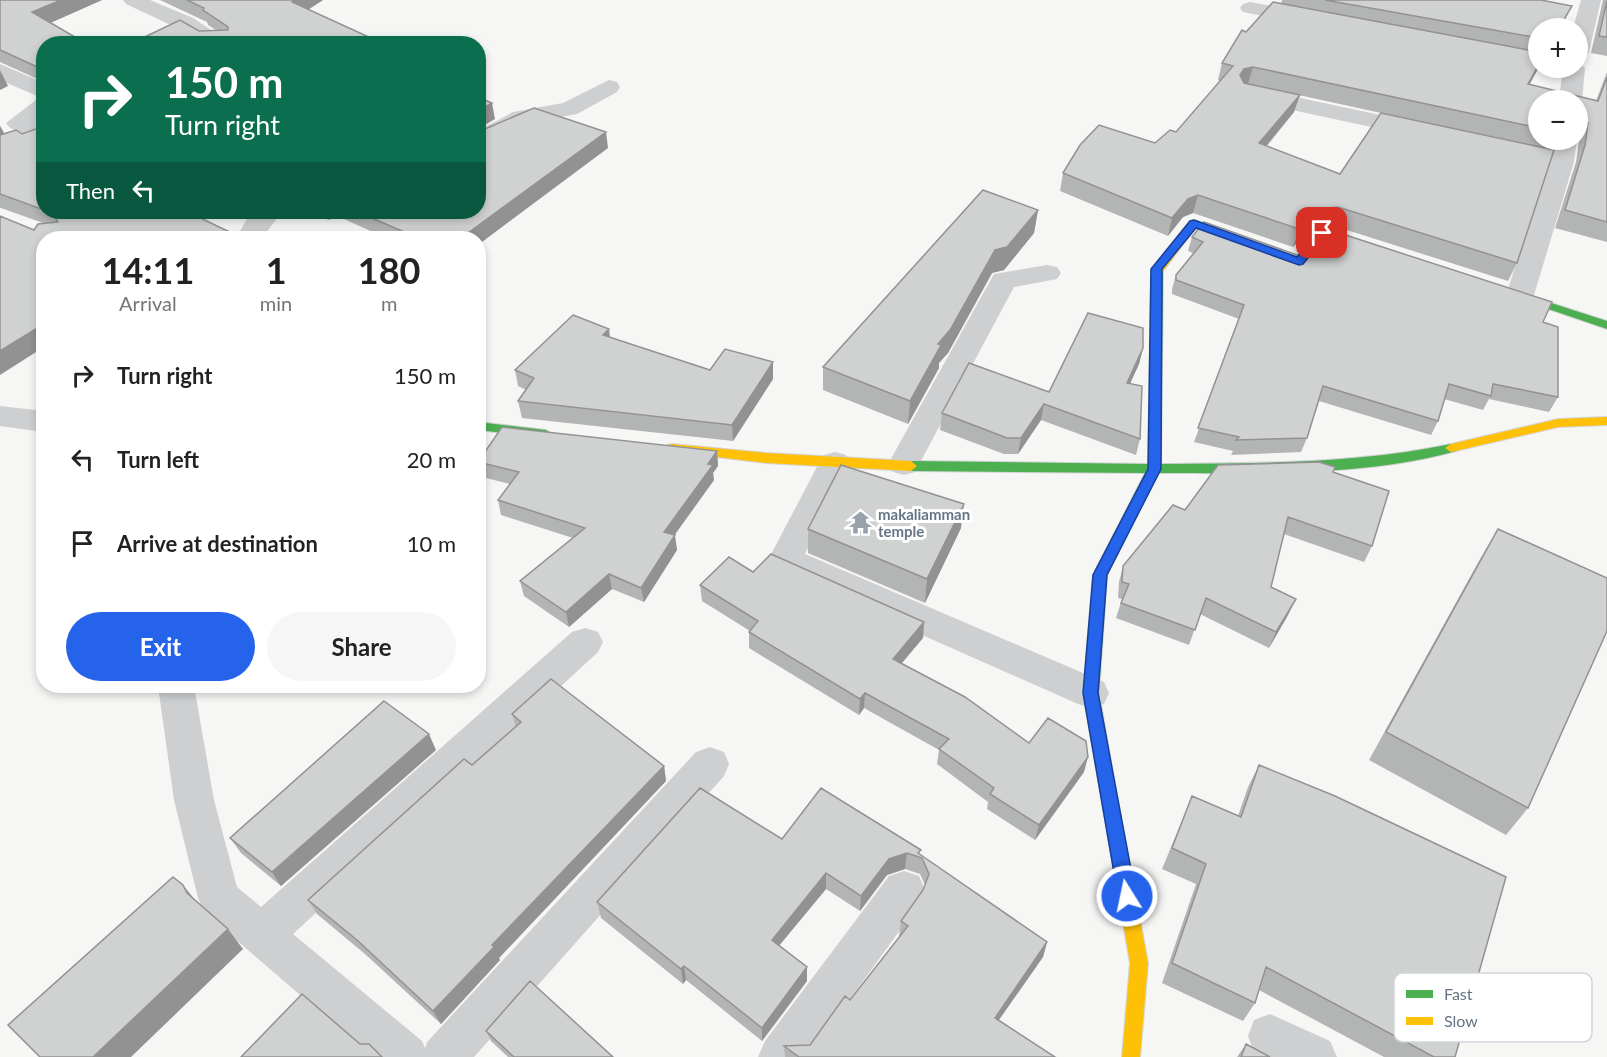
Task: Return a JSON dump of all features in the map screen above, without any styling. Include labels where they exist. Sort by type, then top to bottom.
[{"type":"street","points":[[133,0],[207,36]]},
{"type":"street","points":[[1586,18],[1590,0]]},
{"type":"street","points":[[1250,8],[1331,23]]},
{"type":"street","points":[[0,71],[36,88]]},
{"type":"street","points":[[486,137],[521,117],[569,109],[609,87]]},
{"type":"street","points":[[1248,93],[1445,136]]},
{"type":"street","points":[[36,111],[18,123],[36,132]]},
{"type":"street","points":[[8,142],[36,134]]},
{"type":"street","points":[[1480,144],[1563,151],[1520,295]]},
{"type":"street","points":[[253,231],[262,219]]},
{"type":"street","points":[[1131,1057],[1139,963],[1091,693],[1100,575],[1154,469],[1157,269],[1194,224],[1299,261],[1322,233],[1390,255]]},
{"type":"street","points":[[904,464],[1004,280],[1047,273]]},
{"type":"street","points":[[1489,286],[1607,325]]},
{"type":"street","points":[[0,416],[36,421]]},
{"type":"street","points":[[663,447],[873,466],[904,464],[1154,469],[1286,467],[1418,456],[1558,423],[1607,421]]},
{"type":"street","points":[[486,427],[559,435]]},
{"type":"street","points":[[835,463],[785,560],[1091,693]]},
{"type":"street","points":[[262,934],[585,642]]},
{"type":"street","points":[[177,693],[194,800],[219,898],[406,1057]]},
{"type":"street","points":[[444,1057],[710,764]]},
{"type":"street","points":[[781,1057],[904,890]]},
{"type":"street","points":[[1269,1036],[1314,1057]]},
{"type":"building","points":[[0,0],[61,0],[32,12],[73,36],[36,36],[36,66],[0,50]]},
{"type":"building","points":[[187,0],[295,0],[292,2],[366,36],[147,36],[180,20],[199,31],[228,30],[228,27],[203,10],[204,8]]},
{"type":"building","points":[[1325,0],[1541,0],[1572,6],[1565,18],[1528,18],[1528,36]]},
{"type":"building","points":[[1607,1],[1607,37],[1599,36]]},
{"type":"building","points":[[1273,2],[1528,50],[1528,78],[1531,78],[1528,84],[1553,90],[1528,90],[1528,126],[1253,67],[1244,69],[1240,75],[1244,83],[1300,95],[1259,143],[1340,174],[1381,113],[1528,144],[1528,150],[1554,150],[1517,263],[1338,207],[1319,209],[1299,229],[1198,195],[1188,199],[1172,218],[1063,173],[1080,145],[1099,125],[1155,143],[1170,130],[1176,132],[1233,66],[1222,63],[1242,30],[1246,32]]},
{"type":"building","points":[[1607,77],[1607,222],[1565,210],[1583,150],[1588,150],[1588,99],[1598,101]]},
{"type":"building","points":[[534,108],[606,132],[471,231],[402,231],[374,219],[486,219],[486,129]]},
{"type":"building","points":[[36,129],[36,207],[0,194],[0,135],[16,130],[22,134]]},
{"type":"building","points":[[983,190],[1038,210],[1007,247],[995,250],[950,330],[938,344],[941,345],[910,401],[823,367]]},
{"type":"building","points":[[0,216],[34,230],[38,224],[58,222],[56,219],[203,219],[228,231],[36,231],[36,329],[0,351]]},
{"type":"building","points":[[1204,222],[1303,257],[1315,254],[1333,231],[1552,302],[1543,322],[1558,327],[1558,397],[1493,384],[1491,396],[1449,384],[1438,421],[1323,386],[1307,438],[1236,440],[1239,437],[1198,428],[1244,305],[1176,280],[1176,275],[1203,242],[1192,237]]},
{"type":"building","points":[[1088,313],[1143,328],[1143,348],[1127,383],[1142,386],[1140,439],[1044,404],[1021,438],[1007,438],[942,413],[969,363],[1049,392]]},
{"type":"building","points":[[573,315],[609,329],[603,335],[710,370],[725,349],[773,362],[732,425],[518,401],[534,378],[515,370]]},
{"type":"building","points":[[502,427],[717,451],[708,464],[713,465],[664,532],[675,535],[641,588],[609,574],[566,612],[520,581],[585,528],[498,500],[519,472],[486,464],[486,450]]},
{"type":"building","points":[[1319,462],[1335,467],[1333,472],[1389,491],[1372,546],[1288,517],[1271,587],[1296,599],[1276,632],[1206,598],[1195,630],[1121,603],[1129,584],[1122,582],[1123,566],[1173,505],[1185,510],[1218,465]]},
{"type":"building","points":[[841,465],[964,504],[927,579],[808,529]]},
{"type":"building","points":[[1498,529],[1607,578],[1607,631],[1528,808],[1386,732]]},
{"type":"building","points":[[771,554],[924,622],[893,659],[965,697],[1029,743],[1048,718],[1086,741],[1088,757],[1039,825],[990,794],[994,788],[939,749],[949,739],[865,693],[860,699],[749,632],[758,621],[700,585],[729,557],[753,572]]},
{"type":"building","points":[[551,679],[664,766],[492,945],[494,947],[433,1011],[357,940],[308,900],[464,759],[472,765],[521,722],[512,714]]},
{"type":"building","points":[[384,701],[429,734],[272,872],[230,838]]},
{"type":"building","points":[[1259,765],[1335,796],[1506,877],[1479,973],[1394,973],[1394,1036],[1266,967],[1255,1003],[1172,963],[1206,864],[1172,848],[1192,796],[1241,817]]},
{"type":"building","points":[[700,788],[782,839],[821,788],[921,850],[918,853],[1047,942],[995,1018],[1055,1057],[799,1057],[784,1046],[810,1045],[845,996],[850,1000],[908,926],[901,921],[923,890],[929,874],[922,858],[907,853],[889,859],[861,896],[826,873],[772,940],[807,967],[762,1028],[684,966],[681,969],[597,902]]},
{"type":"building","points":[[173,877],[183,885],[187,893],[228,929],[93,1057],[40,1057],[8,1025]]},
{"type":"building","points":[[530,981],[613,1057],[514,1057],[486,1031]]},
{"type":"building","points":[[302,994],[360,1044],[369,1044],[382,1057],[241,1057]]},
{"type":"building","points":[[1406,1042],[1459,1042],[1455,1057],[1434,1057]]},
{"type":"building","points":[[1246,1044],[1270,1057],[1241,1057]]},
{"type":"traffic: fast","points":[[1108,790],[1091,693],[1100,575],[1154,469],[1157,272]]},
{"type":"traffic: fast","points":[[1508,292],[1607,325]]},
{"type":"traffic: fast","points":[[486,427],[546,434]]},
{"type":"traffic: fast","points":[[911,466],[1105,469],[1279,467],[1395,459],[1451,448]]},
{"type":"traffic: slow","points":[[1157,272],[1194,223],[1299,261],[1322,233],[1373,249]]},
{"type":"traffic: slow","points":[[1451,448],[1558,423],[1607,421]]},
{"type":"traffic: slow","points":[[672,448],[766,458],[911,466]]},
{"type":"traffic: slow","points":[[1108,790],[1139,963],[1131,1057]]},
{"type":"place","name":"makaliamman temple","points":[[860,523]]},
{"type":"route","points":[[1127,896],[1091,693],[1100,575],[1154,469],[1157,269],[1194,224],[1299,261],[1322,233]]}]
